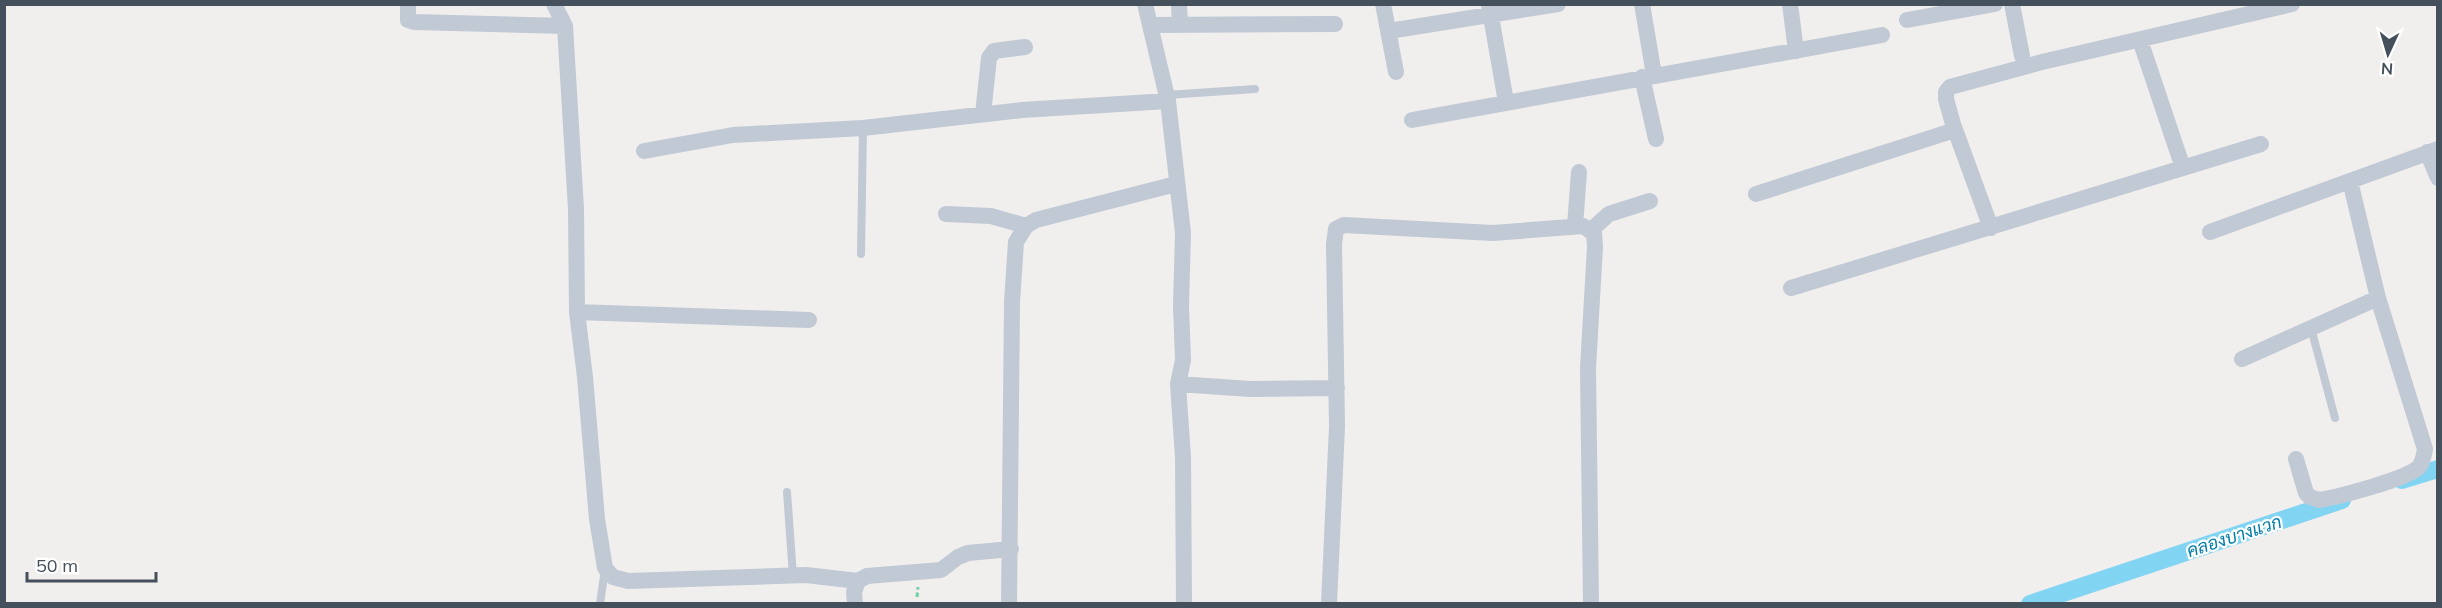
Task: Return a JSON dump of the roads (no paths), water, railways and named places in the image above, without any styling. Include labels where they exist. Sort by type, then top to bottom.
[{"type":"street","points":[[408,4],[408,20],[414,22],[564,26]]},
{"type":"street","points":[[554,4],[564,26],[576,209],[577,312],[597,519],[605,568],[613,577],[628,581],[793,576],[858,581],[867,576],[941,570],[958,557],[968,553],[1011,549]]},
{"type":"street","points":[[1145,4],[1167,98],[1183,233],[1181,306],[1184,360],[1178,384],[1183,456],[1184,603]]},
{"type":"street","points":[[1179,4],[1180,25]]},
{"type":"street","points":[[1383,4],[1396,72]]},
{"type":"street","points":[[1389,31],[1490,10],[1558,4]]},
{"type":"street","points":[[1642,4],[1656,139]]},
{"type":"street","points":[[1790,4],[1796,51]]},
{"type":"street","points":[[1907,20],[1995,4]]},
{"type":"street","points":[[2012,4],[2022,56]]},
{"type":"street","points":[[1991,228],[1955,130],[1946,99],[1950,87],[2042,62],[2292,4]]},
{"type":"street","points":[[1490,10],[1506,102]]},
{"type":"street","points":[[1151,25],[1335,24]]},
{"type":"street","points":[[1412,120],[1882,35]]},
{"type":"street","points":[[2140,40],[2183,168]]},
{"type":"street","points":[[983,114],[988,58],[994,51],[1025,47]]},
{"type":"street","points":[[644,151],[733,135],[862,128],[983,114],[1167,98]]},
{"type":"street","points":[[1756,194],[1955,130]]},
{"type":"street","points":[[1791,288],[2261,144]]},
{"type":"street","points":[[2210,232],[2432,151],[2438,178]]},
{"type":"street","points":[[1580,171],[1583,228]]},
{"type":"street","points":[[2296,459],[2306,493],[2319,500],[2399,477],[2418,467],[2425,449],[2378,298],[2350,181]]},
{"type":"street","points":[[1009,603],[1012,302],[1016,242],[1026,226],[1036,219],[1176,184]]},
{"type":"street","points":[[1329,603],[1337,426],[1334,244],[1336,229],[1344,225],[1493,233],[1583,228],[1609,214],[1650,201]]},
{"type":"street","points":[[946,214],[991,216],[1026,226]]},
{"type":"street","points":[[1583,228],[1594,233],[1595,247],[1588,368],[1591,603]]},
{"type":"street","points":[[2242,359],[2378,298]]},
{"type":"street","points":[[577,312],[809,320]]},
{"type":"street","points":[[1178,384],[1250,389],[1337,388]]},
{"type":"street","points":[[855,603],[854,592],[858,581]]},
{"type":"lane","points":[[1167,98],[1254,89]]},
{"type":"lane","points":[[861,254],[862,128]]},
{"type":"lane","points":[[2311,328],[2336,418]]},
{"type":"lane","points":[[787,492],[793,576]]},
{"type":"lane","points":[[600,603],[605,568]]},
{"type":"waterway","name":"คลองบางแวก","points":[[2402,480],[2438,469]]},
{"type":"waterway","name":"คลองบางแวก","points":[[2030,604],[2342,500]]}]
